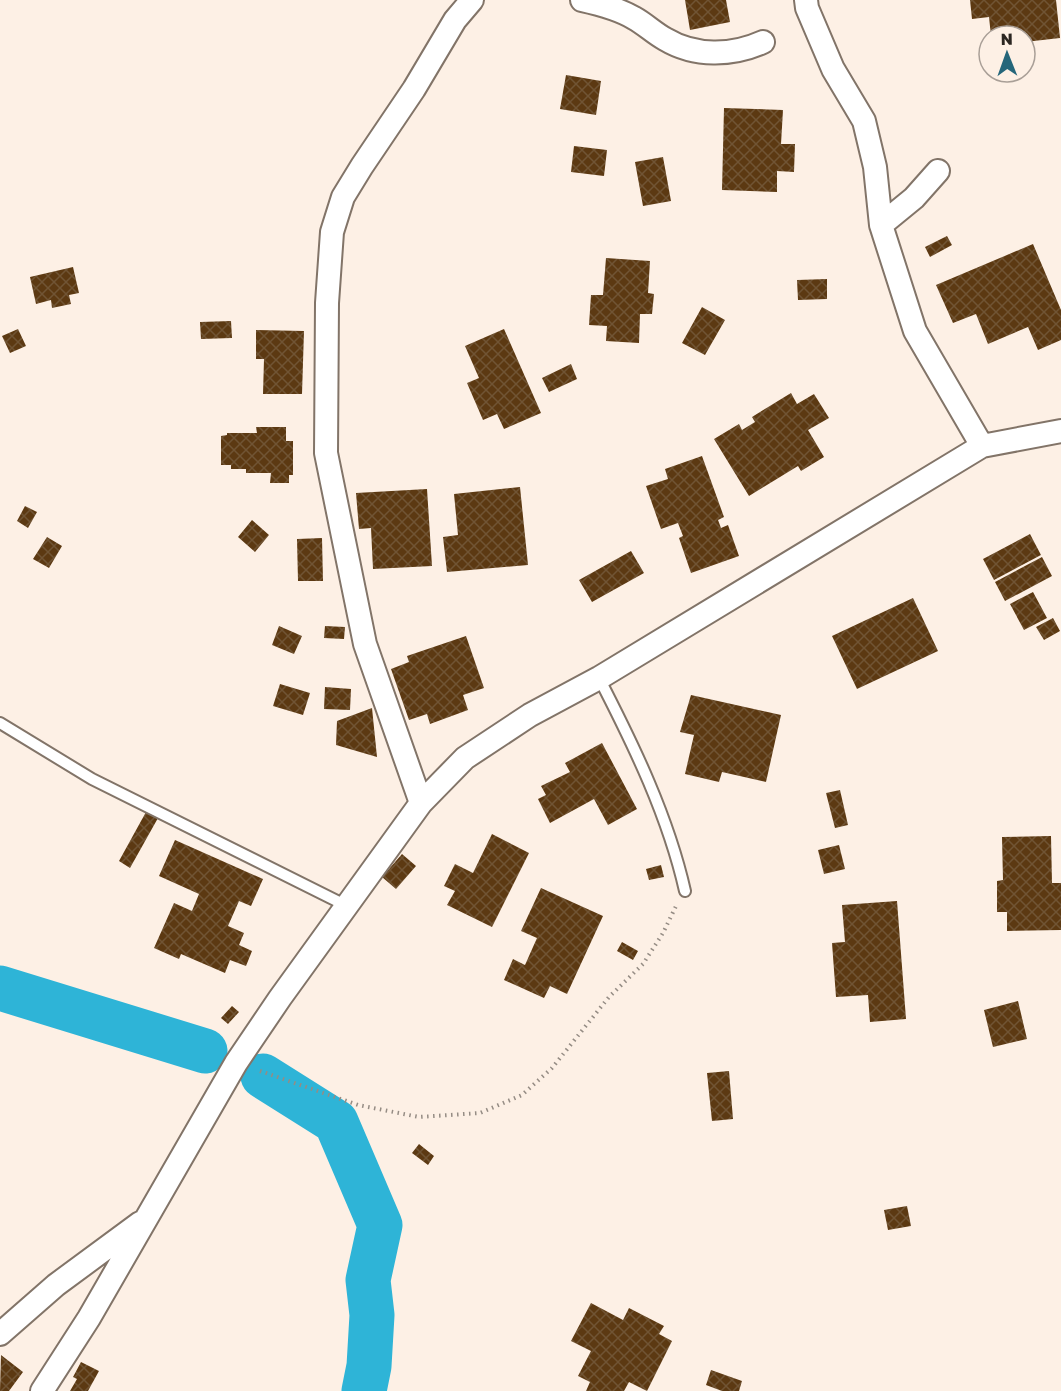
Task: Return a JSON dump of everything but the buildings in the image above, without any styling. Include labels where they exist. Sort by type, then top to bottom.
[{"type":"street","points":[[421,803],[365,644],[327,453],[327,303],[332,232],[343,197],[414,89],[455,20],[472,0]]},
{"type":"street","points":[[582,0],[600,4],[634,18],[664,39],[686,49],[717,53],[733,52],[763,42]]},
{"type":"street","points":[[806,0],[807,8],[833,69],[864,121],[875,167],[880,225],[915,331],[982,446]]},
{"type":"street","points":[[880,225],[914,198],[938,171]]},
{"type":"street","points":[[42,1391],[89,1318],[236,1063],[280,998],[421,803],[465,758],[530,715],[599,678],[982,446],[1061,431]]},
{"type":"street","points":[[0,1334],[56,1285],[148,1217]]},
{"type":"lane","points":[[599,678],[636,750],[677,853],[685,891]]},
{"type":"lane","points":[[0,723],[92,779],[347,906]]},
{"type":"path","points":[[236,1063],[358,1105],[419,1117],[480,1113],[522,1095],[552,1068],[609,997],[643,964],[663,933],[685,891]]},
{"type":"waterway","points":[[0,988],[205,1051]]},
{"type":"waterway","points":[[263,1076],[336,1122],[380,1225],[368,1280],[372,1315],[369,1366],[364,1391]]}]
